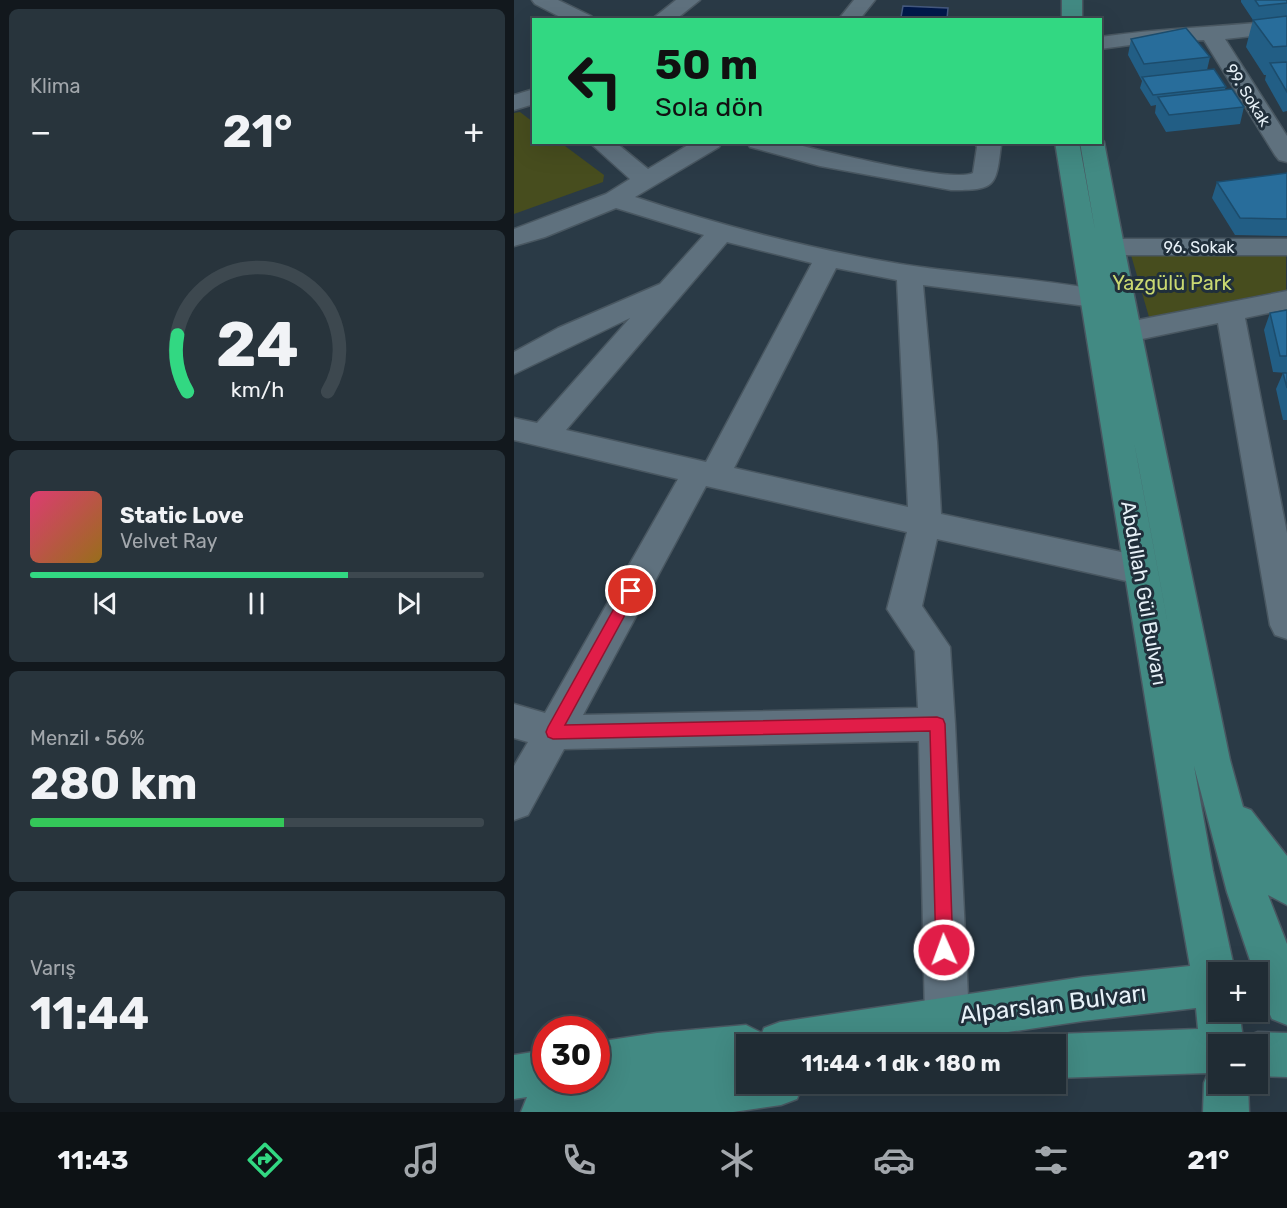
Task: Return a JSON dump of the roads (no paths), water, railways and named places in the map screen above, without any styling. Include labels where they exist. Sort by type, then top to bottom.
[{"type":"main road","points":[[1072,0],[1072,18]]},
{"type":"main road","name":"Abdullah Gül Bulvarı","points":[[1067,144],[1140,570],[1213,962]]},
{"type":"main road","name":"Abdullah Gül Bulvarı","points":[[1092,144],[1211,760],[1247,892],[1277,982]]},
{"type":"main road","points":[[1211,760],[1238,825],[1266,864],[1286,885]]},
{"type":"main road","name":"Alparslan Bulvarı","points":[[844,1034],[947,1018],[1208,985]]},
{"type":"main road","points":[[610,1062],[736,1048]]},
{"type":"main road","points":[[1066,1055],[1208,1051]]},
{"type":"main road","points":[[1268,1054],[1286,1055]]},
{"type":"main road","points":[[514,1077],[532,1074]]},
{"type":"main road","points":[[544,1112],[736,1089]]},
{"type":"main road","points":[[1226,1094],[1226,1112]]},
{"type":"street","points":[[542,0],[580,18]]},
{"type":"street","points":[[664,18],[690,0]]},
{"type":"street","points":[[850,18],[865,0]]},
{"type":"street","points":[[1102,43],[1168,34],[1211,34],[1286,26]]},
{"type":"street","name":"99. Sokak","points":[[1211,34],[1275,120],[1286,155]]},
{"type":"street","points":[[514,103],[532,97]]},
{"type":"street","points":[[602,144],[646,180]]},
{"type":"street","points":[[514,238],[614,200],[708,144]]},
{"type":"street","points":[[765,144],[820,159],[951,183],[973,183],[985,177],[988,144]]},
{"type":"street","points":[[614,200],[686,224],[828,258],[910,273],[1094,298]]},
{"type":"street","points":[[529,433],[670,289],[720,233]]},
{"type":"street","name":"96. Sokak","points":[[1112,247],[1286,247]]},
{"type":"street","points":[[514,802],[706,473],[828,258]]},
{"type":"street","points":[[910,273],[910,299],[922,442],[925,523],[904,609],[932,647],[937,724],[947,1018]]},
{"type":"street","points":[[514,364],[568,335],[670,289]]},
{"type":"street","points":[[1128,332],[1286,300]]},
{"type":"street","points":[[1230,312],[1286,625]]},
{"type":"street","points":[[529,433],[1140,570]]},
{"type":"street","points":[[514,721],[553,732],[937,724]]},
{"type":"water","points":[[903,6],[948,8],[947,18],[901,17]]},
{"type":"park label","name":"Yazgülü Park","points":[[1172,283]]}]
